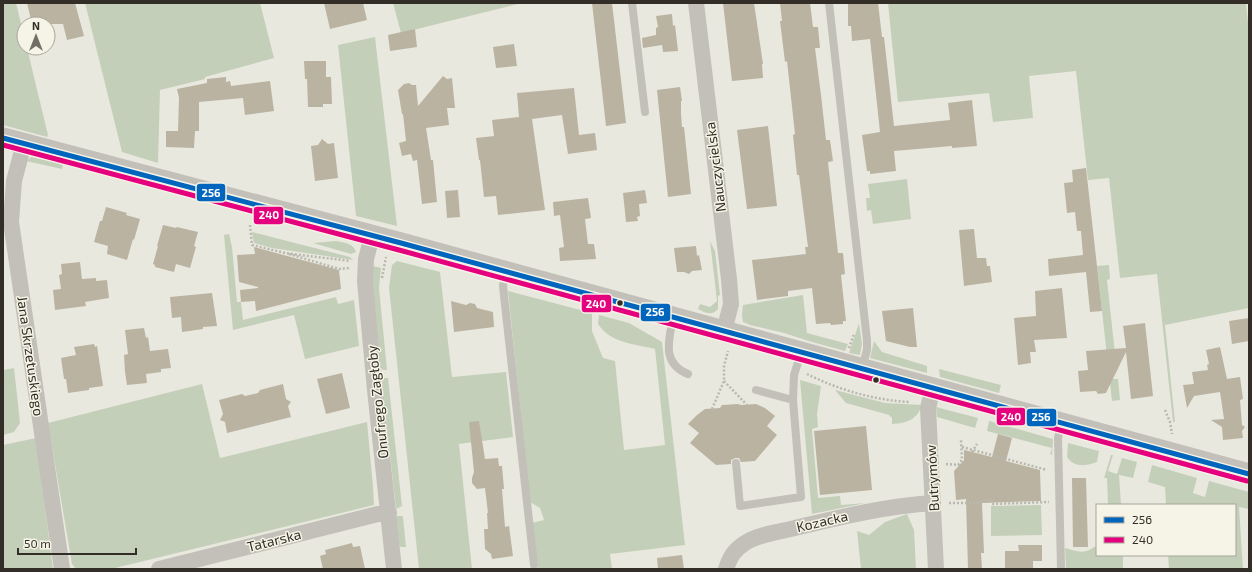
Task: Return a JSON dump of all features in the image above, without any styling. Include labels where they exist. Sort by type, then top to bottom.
[{"type":"street","name":"Nauczycielska","points":[[696,3],[729,279],[731,304],[726,341]]},
{"type":"street","points":[[3,138],[673,318],[726,341],[803,362],[861,369],[1249,474]]},
{"type":"street","name":"Jana Skrzetuskiego","points":[[24,143],[14,181],[7,223],[62,569]]},
{"type":"street","name":"Onufrego Zagłoby","points":[[372,236],[366,259],[365,281],[394,569]]},
{"type":"street","name":"Butrymów","points":[[933,388],[928,408],[936,569]]},
{"type":"street","name":"Kozacka","points":[[726,569],[730,556],[746,542],[763,535],[856,513],[904,505],[933,503]]},
{"type":"street","name":"Tatarska","points":[[159,569],[378,514],[389,513]]},
{"type":"lane","points":[[632,3],[645,112]]},
{"type":"lane","points":[[829,3],[867,340],[861,369]]},
{"type":"lane","points":[[506,272],[503,286],[534,565]]},
{"type":"lane","points":[[673,318],[668,344],[669,356],[677,367],[688,374]]},
{"type":"lane","points":[[736,463],[740,506],[801,497],[793,400],[794,376],[803,362]]},
{"type":"lane","points":[[756,390],[793,400]]},
{"type":"lane","points":[[1061,423],[1058,438],[1061,569]]},
{"type":"path","points":[[250,225],[252,245],[339,269],[356,267]]},
{"type":"path","points":[[285,253],[356,262]]},
{"type":"path","points":[[382,284],[386,254]]},
{"type":"path","points":[[712,409],[724,381],[726,341]]},
{"type":"path","points":[[803,362],[836,387]]},
{"type":"path","points":[[724,381],[747,405]]},
{"type":"path","points":[[1165,410],[1170,422],[1172,432],[1171,437]]},
{"type":"path","points":[[958,465],[962,460],[961,440]]},
{"type":"path","points":[[973,451],[977,444]]},
{"type":"path","points":[[962,447],[1059,473]]},
{"type":"path","points":[[933,503],[980,503],[985,500],[992,500],[992,504],[1059,502]]},
{"type":"green space","points":[[3,3],[16,3],[19,16],[16,16],[16,56],[29,56],[48,135],[47,137],[3,125]]},
{"type":"green space","points":[[85,3],[260,3],[274,58],[205,77],[205,79],[160,90],[158,163],[122,152]]},
{"type":"green space","points":[[393,3],[522,3],[401,33]]},
{"type":"green space","points":[[888,3],[1246,3],[1249,32],[1249,308],[1165,325],[1175,422],[1173,422],[1157,274],[1120,278],[1109,178],[1088,180],[1076,71],[1029,76],[1033,118],[993,122],[989,93],[898,102]]},
{"type":"green space","points":[[375,37],[397,226],[356,216],[338,45]]},
{"type":"green space","points":[[31,157],[63,164],[62,169],[26,161]]},
{"type":"green space","points":[[907,179],[911,219],[873,224],[871,210],[867,211],[866,198],[870,198],[868,184]]},
{"type":"green space","points":[[252,232],[350,257],[353,260],[272,248],[254,243]]},
{"type":"green space","points":[[229,234],[232,247],[237,302],[241,302],[243,320],[336,297],[338,304],[354,300],[359,346],[305,359],[294,315],[233,330],[224,235]]},
{"type":"green space","points":[[336,241],[351,245],[356,252],[351,254],[313,243]]},
{"type":"green space","points":[[710,241],[715,251],[720,295],[718,296],[718,309],[713,313],[703,312],[698,309],[700,304],[710,307],[717,301]]},
{"type":"green space","points":[[397,261],[440,272],[452,377],[506,372],[513,437],[459,444],[472,569],[419,569],[389,288],[392,265]]},
{"type":"green space","points":[[1109,265],[1110,279],[1107,280],[1117,372],[1112,372],[1113,379],[1118,379],[1120,400],[1112,401],[1097,266]]},
{"type":"green space","points":[[373,266],[381,268],[379,288],[387,370],[383,370],[381,368],[373,287]]},
{"type":"green space","points":[[508,291],[592,313],[592,331],[603,358],[615,361],[624,450],[665,445],[655,349],[624,342],[609,335],[598,324],[599,315],[629,323],[662,342],[685,545],[610,554],[612,569],[538,569],[532,523],[544,520],[540,508],[530,502]]},
{"type":"green space","points":[[803,295],[807,333],[848,344],[845,351],[743,322],[743,305]]},
{"type":"green space","points":[[859,323],[862,344],[860,355],[849,353]]},
{"type":"green space","points":[[874,341],[882,352],[927,366],[927,373],[870,358]]},
{"type":"green space","points":[[14,368],[20,423],[14,432],[3,435],[3,370]]},
{"type":"green space","points":[[939,369],[1001,385],[999,393],[940,377]]},
{"type":"green space","points":[[384,378],[388,378],[402,506],[396,509],[382,380]]},
{"type":"green space","points":[[800,380],[821,386],[817,414],[818,427],[812,429],[818,498],[840,496],[841,505],[866,503],[812,514]]},
{"type":"green space","points":[[202,384],[220,458],[367,422],[374,505],[111,569],[76,569],[72,564],[48,423]]},
{"type":"green space","points":[[835,390],[885,403],[922,405],[920,410],[911,420],[892,424],[892,418],[889,415],[846,403]]},
{"type":"green space","points":[[936,407],[978,418],[975,428],[937,417]]},
{"type":"green space","points":[[989,421],[1053,439],[1052,455],[1050,454],[1052,448],[987,431]]},
{"type":"green space","points":[[36,438],[53,569],[3,569],[3,445]]},
{"type":"green space","points":[[1068,443],[1099,451],[1097,462],[1085,465],[1073,463],[1067,457]]},
{"type":"green space","points":[[1111,455],[1113,455],[1108,471],[1117,474],[1122,458],[1137,462],[1133,478],[1119,475],[1121,504],[1108,504],[1107,478],[1104,478]]},
{"type":"green space","points":[[1152,465],[1197,478],[1193,493],[1205,497],[1209,481],[1249,492],[1249,509],[1239,507],[1243,569],[1169,569],[1168,556],[1236,556],[1236,504],[1166,504],[1165,487],[1148,482]]},
{"type":"green space","points":[[1041,505],[1042,535],[991,536],[991,506]]},
{"type":"green space","points":[[907,514],[914,530],[916,569],[861,569],[857,531],[869,535],[885,522]]},
{"type":"green space","points":[[396,516],[403,517],[406,547],[401,547],[399,545]]},
{"type":"green space","points":[[1096,547],[1096,556],[1123,556],[1123,569],[1066,569],[1065,548],[1083,552]]},
{"type":"building","points":[[27,3],[75,3],[84,36],[67,40],[63,24],[56,24],[56,16],[30,16]]},
{"type":"building","points":[[324,3],[363,3],[367,20],[330,29]]},
{"type":"building","points":[[592,3],[612,3],[626,123],[606,126]]},
{"type":"building","points":[[723,3],[754,3],[763,64],[763,78],[732,81]]},
{"type":"building","points":[[780,3],[810,3],[813,27],[818,27],[820,48],[815,48],[826,140],[830,140],[833,161],[828,162],[838,253],[843,253],[845,274],[841,275],[846,321],[843,321],[843,324],[816,324],[812,288],[788,291],[788,296],[757,300],[752,260],[806,254],[805,247],[808,247],[799,175],[797,175],[793,135],[795,134],[787,61],[785,62],[780,21],[782,21]]},
{"type":"building","points":[[848,3],[878,3],[882,37],[884,37],[894,126],[950,120],[948,103],[972,100],[977,146],[952,148],[952,146],[894,151],[896,171],[870,174],[870,171],[867,171],[862,135],[880,132],[870,39],[852,41],[851,26],[848,26]]},
{"type":"building","points":[[672,14],[673,26],[675,25],[678,51],[663,52],[662,45],[643,48],[642,38],[656,35],[656,28],[658,27],[656,16]]},
{"type":"building","points":[[415,29],[417,47],[390,51],[388,35]]},
{"type":"building","points":[[514,44],[517,66],[496,68],[493,47]]},
{"type":"building","points":[[304,61],[326,61],[326,77],[331,77],[332,104],[323,104],[323,107],[308,107],[307,79],[305,79]]},
{"type":"building","points":[[443,76],[447,79],[452,78],[455,108],[447,108],[449,125],[426,128],[431,160],[433,160],[437,202],[422,204],[417,160],[413,161],[411,154],[402,156],[399,143],[406,141],[403,114],[398,90],[404,84],[409,83],[416,85],[418,106]]},
{"type":"building","points":[[226,77],[226,82],[230,81],[231,86],[270,81],[274,111],[245,115],[243,98],[199,102],[199,131],[195,131],[194,148],[166,147],[166,131],[178,131],[179,98],[177,89],[207,83],[207,79]]},
{"type":"building","points":[[680,87],[682,101],[682,127],[684,127],[691,194],[668,197],[657,90]]},
{"type":"building","points":[[574,88],[579,135],[595,133],[597,150],[568,154],[562,115],[532,119],[545,210],[498,215],[496,196],[484,197],[476,138],[494,136],[492,120],[519,117],[517,93]]},
{"type":"building","points":[[768,126],[777,206],[747,209],[737,130]]},
{"type":"building","points":[[322,139],[328,144],[334,143],[338,178],[315,181],[311,146],[318,145]]},
{"type":"building","points":[[1086,168],[1102,311],[1090,312],[1086,272],[1049,276],[1048,259],[1083,255],[1081,231],[1077,231],[1075,212],[1067,213],[1064,183],[1073,182],[1072,170]]},
{"type":"building","points":[[458,190],[460,217],[447,218],[445,191]]},
{"type":"building","points":[[645,190],[647,203],[639,204],[640,216],[637,217],[638,221],[626,222],[623,193]]},
{"type":"building","points":[[588,198],[591,218],[585,219],[588,244],[594,244],[596,259],[560,261],[559,248],[564,247],[560,215],[554,216],[553,202]]},
{"type":"building","points":[[106,207],[127,213],[126,215],[140,219],[127,260],[107,254],[108,246],[94,242]]},
{"type":"building","points":[[163,225],[198,232],[194,246],[196,247],[190,268],[176,264],[174,272],[155,267],[153,264]]},
{"type":"building","points":[[974,229],[977,258],[986,258],[987,266],[990,266],[992,282],[964,286],[959,230]]},
{"type":"building","points":[[696,246],[697,256],[699,255],[702,270],[692,271],[689,274],[677,272],[674,248]]},
{"type":"building","points":[[254,247],[339,270],[341,289],[256,311],[255,301],[241,302],[240,290],[258,287],[239,282],[237,255],[255,254]]},
{"type":"building","points":[[80,262],[82,279],[96,278],[96,281],[107,280],[109,298],[85,302],[86,306],[55,310],[53,290],[61,289],[59,275],[62,274],[61,264]]},
{"type":"building","points":[[1062,288],[1067,338],[1034,340],[1036,352],[1030,352],[1031,363],[1018,365],[1014,318],[1036,316],[1035,291]]},
{"type":"building","points":[[212,293],[217,326],[203,327],[203,329],[182,332],[181,317],[172,318],[170,297]]},
{"type":"building","points":[[451,301],[466,305],[470,303],[475,304],[477,308],[493,312],[494,327],[454,332]]},
{"type":"building","points":[[913,308],[917,347],[910,347],[886,341],[882,311]]},
{"type":"building","points":[[1249,318],[1249,341],[1232,344],[1229,321]]},
{"type":"building","points":[[1145,323],[1153,396],[1131,399],[1126,352],[1106,393],[1098,394],[1096,391],[1080,392],[1078,371],[1088,370],[1086,351],[1126,348],[1123,326]]},
{"type":"building","points":[[144,328],[146,338],[148,337],[150,351],[168,349],[171,368],[161,369],[161,372],[146,374],[147,383],[127,385],[124,355],[128,354],[125,330]]},
{"type":"building","points":[[94,344],[95,347],[97,346],[103,386],[68,393],[61,358],[76,355],[74,347]]},
{"type":"building","points":[[1220,347],[1227,379],[1240,377],[1243,399],[1240,400],[1242,425],[1245,427],[1242,431],[1243,438],[1223,440],[1222,427],[1211,420],[1224,419],[1220,392],[1194,396],[1187,408],[1183,385],[1194,384],[1192,372],[1208,370],[1207,365],[1209,364],[1206,350]]},
{"type":"building","points":[[342,373],[350,408],[326,414],[317,379]]},
{"type":"building","points":[[283,384],[286,399],[291,402],[288,406],[291,417],[227,433],[225,422],[220,420],[223,414],[219,400],[242,394],[245,396],[258,393],[260,390]]},
{"type":"building","points":[[756,404],[765,408],[775,416],[767,426],[777,435],[755,461],[741,462],[739,458],[735,458],[731,460],[731,464],[716,465],[690,443],[699,433],[688,424],[705,409],[720,408],[722,405]]},
{"type":"building","points":[[479,421],[485,459],[498,458],[499,466],[502,466],[505,527],[509,526],[513,556],[492,559],[491,554],[485,549],[484,529],[488,529],[488,513],[485,488],[477,489],[472,483],[474,472],[469,422]]},
{"type":"building","points":[[866,426],[872,490],[820,495],[814,431]]},
{"type":"building","points":[[998,434],[1012,438],[1006,461],[1040,470],[1041,501],[982,503],[984,553],[981,553],[982,569],[968,569],[966,499],[956,500],[954,471],[964,460],[964,450],[992,457]]},
{"type":"building","points":[[1072,478],[1086,478],[1088,547],[1073,547]]},
{"type":"building","points":[[352,543],[353,547],[360,546],[365,569],[323,569],[320,556],[326,554],[325,550]]},
{"type":"building","points":[[1018,545],[1042,545],[1042,561],[1033,561],[1033,569],[1005,569],[1005,551],[1019,551]]},
{"type":"building","points":[[682,555],[684,569],[658,569],[657,558]]},
{"type":"transit line","name":"256","points":[[3,138],[401,243],[1249,474]]},
{"type":"transit line","name":"240","points":[[3,145],[399,250],[1247,481]]}]
